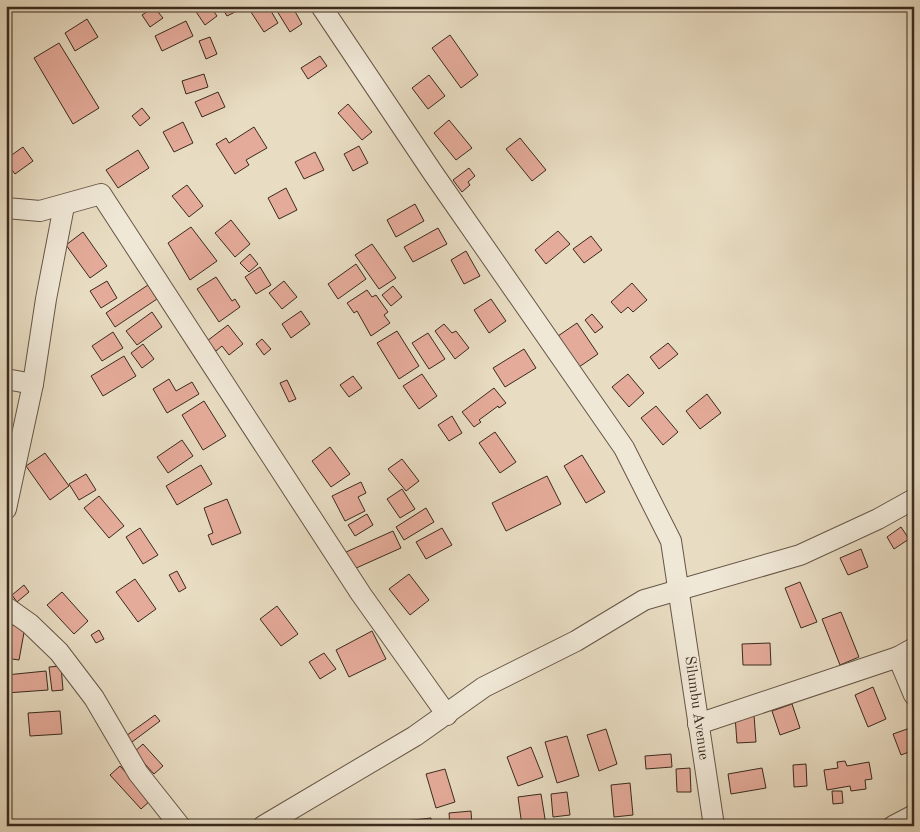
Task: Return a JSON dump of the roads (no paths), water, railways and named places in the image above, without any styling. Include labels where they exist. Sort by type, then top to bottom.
[{"type":"street","name":"Silumbu Avenue","points":[[321,6],[433,173],[624,448],[671,542],[680,590],[714,826]]},
{"type":"street","points":[[6,208],[40,211],[64,206],[101,194],[361,594],[447,715]]},
{"type":"street","points":[[6,509],[33,384],[46,299],[64,206]]},
{"type":"street","points":[[6,379],[33,384]]},
{"type":"street","points":[[263,826],[447,715],[484,688],[576,641],[644,600],[800,555],[878,519],[914,499]]},
{"type":"street","points":[[6,607],[30,624],[59,652],[94,698],[138,773],[180,826]]},
{"type":"street","points":[[698,724],[906,653],[914,694]]},
{"type":"street","points":[[893,826],[914,815]]}]
